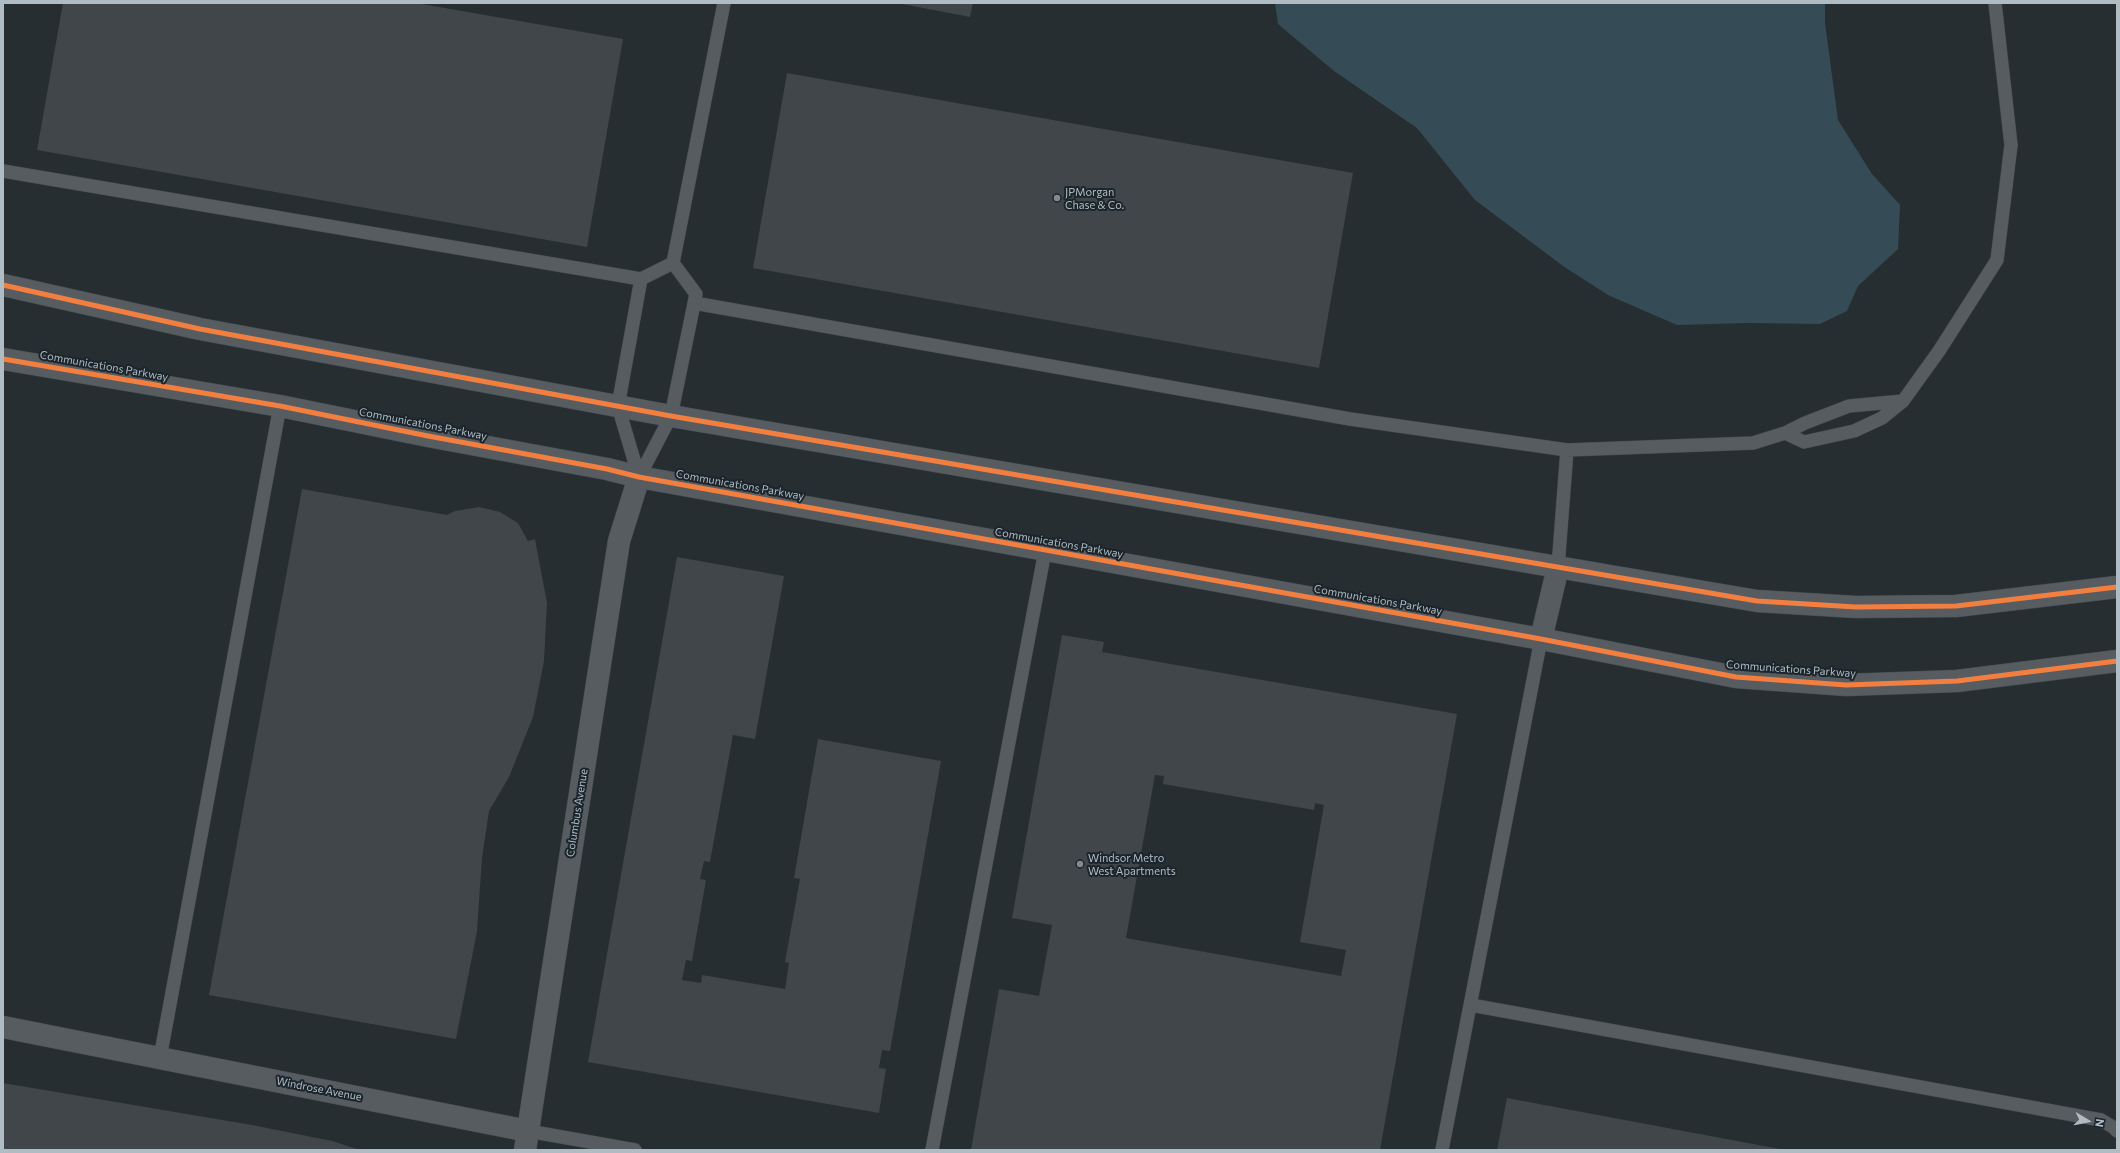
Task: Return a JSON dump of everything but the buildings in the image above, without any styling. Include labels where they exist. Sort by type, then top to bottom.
[{"type":"street","points":[[3,285],[200,329],[671,416],[1757,601],[1856,608],[1956,606],[2117,587]]},
{"type":"street","name":"Communications Parkway","points":[[3,359],[280,406],[428,436],[607,468],[639,477],[1541,639],[1736,677],[1846,685],[1957,680],[2117,661]]},
{"type":"street","name":"Columbus Avenue","points":[[527,1140],[619,541],[639,477]]},
{"type":"street","points":[[1541,639],[1558,567]]},
{"type":"street","name":"Windrose Avenue","points":[[3,1027],[160,1058],[527,1140]]},
{"type":"lane","points":[[639,477],[671,416],[696,294],[673,263],[724,3]]},
{"type":"lane","points":[[1785,434],[1804,442],[1854,431],[1882,418],[1903,401],[1939,351],[1997,260],[2011,145],[1995,3]]},
{"type":"lane","points":[[3,171],[641,279],[673,263]]},
{"type":"lane","points":[[639,477],[618,406],[641,279]]},
{"type":"lane","points":[[694,304],[1350,419],[1567,450],[1753,443],[1785,434],[1805,423],[1848,406],[1903,401]]},
{"type":"lane","points":[[160,1058],[280,406]]},
{"type":"lane","points":[[1558,567],[1567,450]]},
{"type":"lane","points":[[932,1150],[1046,551]]},
{"type":"lane","points":[[1442,1150],[1541,639]]},
{"type":"lane","points":[[1471,1004],[2101,1120],[2114,1127],[2117,1131]]},
{"type":"lane","name":"Windrose Avenue","points":[[527,1140],[635,1150]]},
{"type":"water","points":[[1275,3],[1825,3],[1825,23],[1838,120],[1872,174],[1900,205],[1898,249],[1858,286],[1847,311],[1820,324],[1748,323],[1677,325],[1608,295],[1563,266],[1475,200],[1417,128],[1334,71],[1278,24]]},
{"type":"cycle path","points":[[3,285],[200,329],[671,416],[1757,601],[1856,607],[1956,606],[2117,587]]},
{"type":"cycle path","points":[[3,359],[280,406],[428,436],[607,469],[639,477],[1541,639],[1736,677],[1846,685],[1957,681],[2117,661]]},
{"type":"place","name":"JPMorgan Chase & Co.","points":[[1057,198]]},
{"type":"place","name":"Windsor Metro West Apartments","points":[[1080,864]]}]
